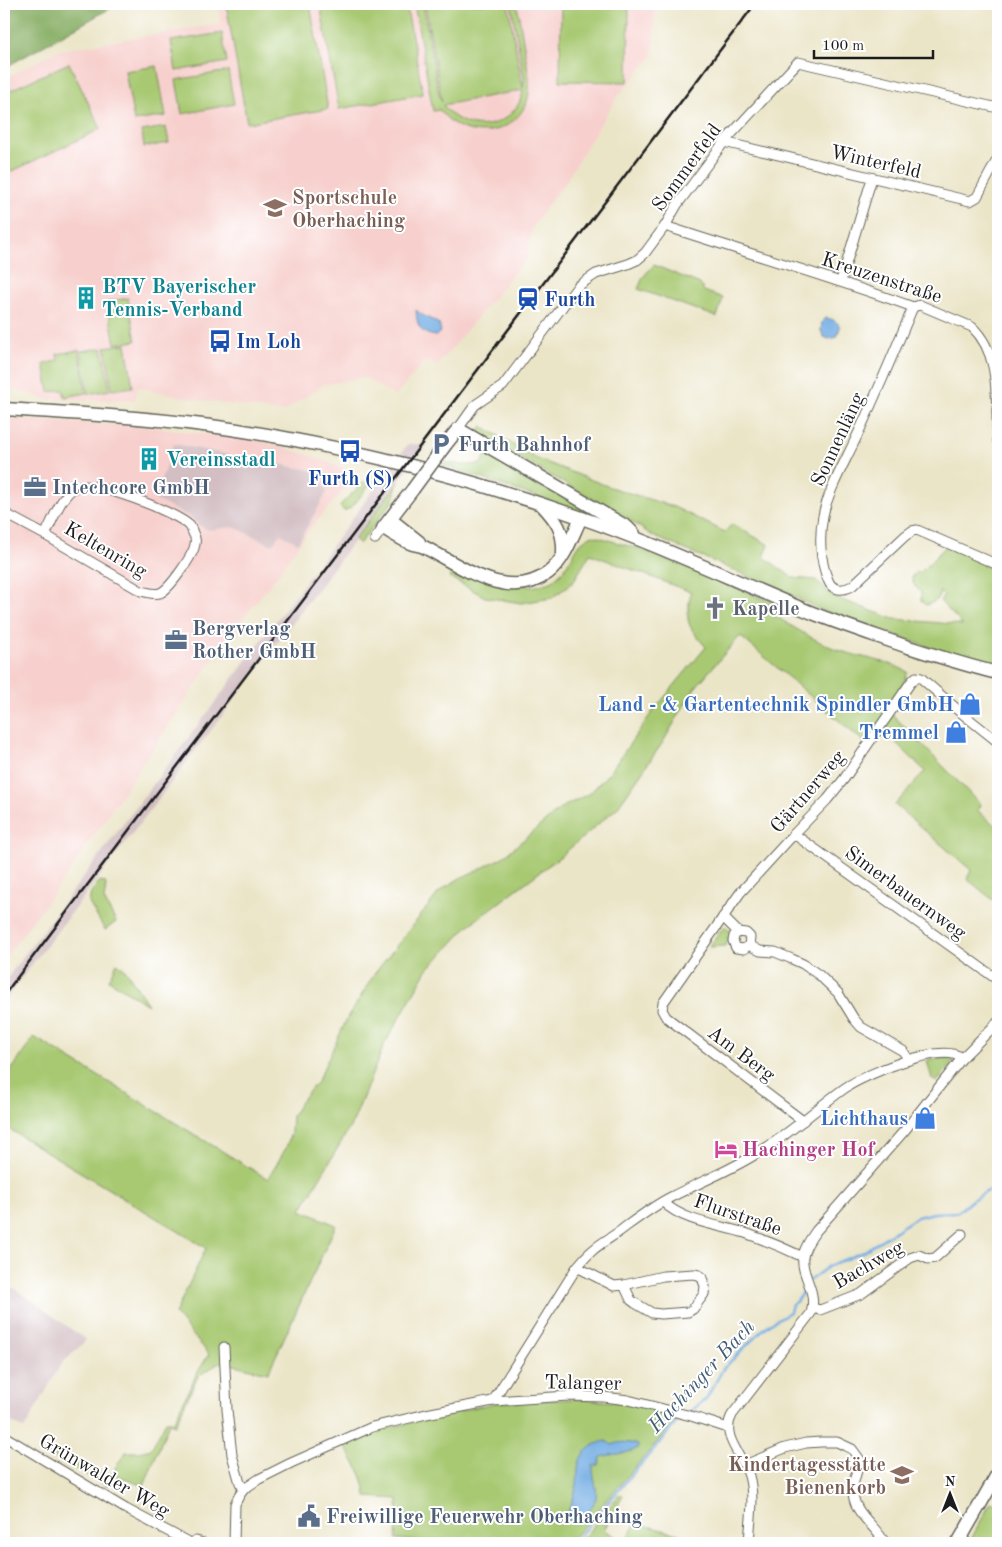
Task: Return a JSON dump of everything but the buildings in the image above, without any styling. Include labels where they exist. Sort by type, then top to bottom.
[{"type":"main road","points":[[4,409],[146,419],[210,426],[286,438],[416,466],[582,518],[818,615],[969,666],[998,673]]},
{"type":"main road","points":[[582,518],[562,557],[548,573],[533,581],[508,585],[494,582],[453,563],[422,546],[414,537],[387,523],[458,429],[627,527],[639,540]]},
{"type":"main road","points":[[540,504],[557,522],[562,533],[564,544],[562,557]]},
{"type":"main road","points":[[958,1543],[998,1473]]},
{"type":"street","name":"Sommerfeld","points":[[458,429],[475,405],[503,386],[578,286],[596,274],[637,260],[645,253],[665,226],[677,205],[724,142],[798,62],[998,108]]},
{"type":"street","name":"Winterfeld","points":[[724,142],[970,200],[978,197],[998,158]]},
{"type":"street","points":[[841,281],[872,178]]},
{"type":"street","name":"Kreuzenstraße","points":[[665,226],[841,281],[916,306],[972,328],[979,333],[992,351],[996,366],[998,440]]},
{"type":"street","name":"Sonnenläng","points":[[916,306],[832,488],[823,515],[821,540],[825,573],[829,584],[834,588],[847,589],[912,530],[917,530],[998,565]]},
{"type":"street","name":"Keltenring","points":[[4,513],[142,591],[152,594],[161,592],[169,586],[190,557],[195,545],[195,535],[190,526],[174,516],[140,500],[88,486],[76,487],[64,497],[45,535]]},
{"type":"street","points":[[375,539],[387,523]]},
{"type":"street","name":"Gärtnerweg","points":[[662,1010],[663,1003],[740,892],[827,800],[844,779],[911,682],[916,678],[921,678],[998,742]]},
{"type":"street","name":"Simerbauernweg","points":[[794,834],[998,980]]},
{"type":"street","points":[[723,917],[738,932],[746,933],[750,937],[749,945],[740,950],[734,945],[733,939],[738,932]]},
{"type":"street","points":[[749,945],[760,951],[775,952],[792,959],[819,975],[838,993],[861,1027],[903,1051],[910,1060]]},
{"type":"street","name":"Am Berg","points":[[662,1010],[666,1017],[803,1121]]},
{"type":"street","points":[[749,1543],[751,1486],[745,1465],[730,1437],[729,1421],[806,1320],[813,1308],[814,1301],[803,1257],[807,1243],[905,1130],[962,1058],[998,1022]]},
{"type":"street","points":[[493,1400],[577,1267],[592,1250],[663,1202],[758,1154],[850,1085],[878,1071],[930,1054],[958,1055],[962,1058]]},
{"type":"street","name":"Flurstraße","points":[[663,1202],[670,1208],[683,1214],[776,1244],[803,1257]]},
{"type":"street","name":"Bachweg","points":[[813,1308],[820,1310],[861,1294],[910,1258],[919,1255],[928,1260],[935,1258],[962,1234]]},
{"type":"street","points":[[577,1267],[614,1286],[655,1278],[694,1274],[702,1278],[705,1286],[704,1294],[693,1309],[688,1312],[661,1314],[652,1313],[635,1304],[624,1285]]},
{"type":"street","points":[[224,1347],[224,1375],[232,1455],[240,1483],[244,1489],[235,1504],[234,1543]]},
{"type":"street","name":"Talanger","points":[[244,1489],[291,1463],[372,1427],[493,1400],[568,1396],[604,1397],[628,1400],[687,1414],[728,1428]]},
{"type":"street","name":"Grünwalder Weg","points":[[4,1436],[126,1509],[190,1543]]},
{"type":"street","points":[[745,1465],[784,1448],[806,1443],[837,1442],[852,1449],[860,1460],[853,1487],[856,1509],[885,1543]]},
{"type":"street","points":[[190,1543],[196,1541],[203,1543]]},
{"type":"shaded area","name":"Sportschule Oberhaching","points":[[218,4],[655,4],[653,55],[617,97],[563,186],[532,227],[527,257],[438,365],[424,362],[395,396],[364,377],[323,385],[283,412],[193,399],[138,387],[135,400],[44,399],[25,392],[4,389],[4,79],[60,50],[221,24]]},
{"type":"shaded area","points":[[4,418],[150,427],[262,441],[308,455],[358,474],[312,526],[272,582],[225,641],[67,875],[4,959]],"holes":[[[174,444],[315,471],[272,545],[236,528],[208,530],[199,525],[193,518]]]},
{"type":"shaded area","points":[[174,444],[315,471],[327,492],[298,543],[280,534],[272,545],[236,528],[208,530],[192,518],[154,499]]},
{"type":"shaded area","points":[[408,444],[426,445],[4,1001],[4,982]]},
{"type":"shaded area","points":[[4,1282],[86,1340],[60,1366],[24,1429],[4,1418]]},
{"type":"green space","points":[[4,4],[118,4],[4,68]]},
{"type":"green space","points":[[226,4],[310,4],[328,109],[247,123]]},
{"type":"green space","points":[[320,4],[406,4],[423,94],[339,109]]},
{"type":"green space","points":[[414,4],[423,4],[438,90],[442,102],[425,4],[508,4],[523,88],[524,78],[511,4],[517,4],[529,77],[527,101],[519,116],[509,124],[485,132],[472,131],[460,127],[449,120],[440,110],[433,111]],"holes":[[[523,90],[518,104],[511,114],[500,121],[482,126],[473,125],[456,118],[443,105]]]},
{"type":"green space","points":[[561,4],[629,4],[628,82],[560,81]]},
{"type":"green space","points":[[222,33],[227,62],[176,71],[171,41]]},
{"type":"green space","points":[[69,63],[101,129],[4,175],[4,93]]},
{"type":"green space","points":[[157,66],[166,116],[134,121],[125,71]]},
{"type":"green space","points":[[228,71],[234,104],[182,114],[176,80]]},
{"type":"green space","points":[[166,127],[169,143],[144,147],[142,131]]},
{"type":"green space","points":[[654,265],[700,284],[704,291],[723,298],[717,317],[638,289],[643,277]]},
{"type":"green space","points":[[128,298],[136,341],[115,344],[107,302]]},
{"type":"green space","points":[[126,344],[133,387],[112,390],[105,347]]},
{"type":"green space","points":[[102,348],[110,390],[88,394],[81,351]]},
{"type":"green space","points":[[79,350],[86,393],[65,397],[63,390],[49,392],[44,364],[58,361],[57,354]]},
{"type":"green space","points":[[482,426],[535,458],[610,487],[674,507],[725,532],[732,524],[769,545],[764,557],[793,578],[816,580],[834,597],[894,619],[963,625],[940,601],[944,596],[939,591],[940,594],[933,602],[926,605],[921,601],[921,592],[913,581],[912,576],[917,572],[920,573],[946,546],[998,571],[998,664],[929,647],[819,609],[785,592],[653,536],[623,516],[476,434]]},
{"type":"green space","points":[[487,450],[610,522],[443,465],[445,462],[463,465],[481,464]]},
{"type":"green space","points":[[365,481],[370,484],[352,507],[344,511],[340,507],[342,503]]},
{"type":"green space","points":[[399,481],[395,491],[395,498],[359,544],[355,539]]},
{"type":"green space","points":[[592,535],[652,553],[774,603],[767,611],[802,632],[838,650],[882,662],[908,672],[904,682],[889,709],[865,743],[740,636],[694,689],[663,742],[617,808],[561,856],[468,926],[427,970],[384,1045],[353,1122],[301,1210],[336,1225],[268,1373],[221,1362],[198,1376],[175,1425],[169,1423],[144,1486],[116,1476],[107,1486],[47,1453],[51,1448],[109,1477],[126,1452],[139,1452],[151,1449],[166,1421],[174,1421],[196,1375],[209,1354],[175,1314],[206,1248],[4,1126],[4,1081],[34,1037],[268,1179],[286,1148],[291,1133],[292,1116],[304,1097],[317,1082],[347,1019],[375,973],[440,891],[460,878],[503,857],[561,808],[590,793],[610,772],[653,711],[706,647],[694,633],[689,622],[688,610],[691,592],[590,554],[573,582],[552,598],[521,603],[485,597],[449,577],[454,568],[532,587],[551,582],[564,570],[580,543]]},
{"type":"green space","points":[[893,715],[980,804],[978,811],[998,828],[998,904],[967,879],[971,870],[895,805],[925,771],[882,729]]},
{"type":"green space","points":[[100,881],[105,882],[104,900],[116,922],[105,930],[89,903],[91,892]]},
{"type":"green space","points":[[724,926],[732,933],[725,946],[709,947]]},
{"type":"green space","points":[[117,963],[125,969],[148,1005],[109,980]]},
{"type":"green space","points":[[953,1058],[955,1060],[937,1082],[932,1079],[927,1061],[929,1059]]},
{"type":"green space","points":[[574,1399],[631,1403],[679,1417],[577,1534],[566,1543],[415,1543],[415,1541],[396,1539],[398,1499],[366,1497],[364,1482],[344,1445],[375,1431],[494,1403]]},
{"type":"green space","points":[[620,1494],[623,1496],[604,1530],[625,1542],[636,1523],[682,1535],[679,1543],[579,1543]]},
{"type":"green space","points":[[991,1502],[998,1505],[998,1543],[969,1543]]},
{"type":"water","points":[[416,310],[439,324],[441,331],[436,336],[422,331],[418,324]]},
{"type":"water","points":[[826,318],[839,325],[837,337],[829,339],[824,337],[821,331],[822,322]]},
{"type":"water","points":[[606,1441],[612,1445],[621,1442],[631,1443],[638,1445],[638,1448],[629,1452],[601,1457],[599,1465],[593,1466],[596,1492],[595,1502],[585,1515],[573,1514],[568,1522],[565,1519],[577,1487],[581,1458],[595,1444]]},
{"type":"waterway","name":"Hachinger Bach","points":[[810,1280],[829,1266],[863,1252],[917,1217],[934,1213],[958,1212],[972,1200],[998,1185]]},
{"type":"waterway","name":"Hachinger Bach","points":[[688,1413],[706,1399],[723,1369],[754,1338],[769,1324],[790,1312],[792,1304],[797,1301],[807,1284]]},
{"type":"waterway","name":"Hachinger Bach","points":[[573,1543],[683,1416]]},
{"type":"railway","points":[[4,995],[755,4]]},
{"type":"place","name":"Sportschule Oberhaching","points":[[275,208]]},
{"type":"place","name":"BTV Bayerischer Tennis-Verband","points":[[86,298]]},
{"type":"place","name":"Furth","points":[[528,299]]},
{"type":"place","name":"Im Loh","points":[[220,341]]},
{"type":"place","name":"Furth Bahnhof","points":[[441,444]]},
{"type":"place","name":"Furth (S)","points":[[350,451]]},
{"type":"place","name":"Vereinsstadl","points":[[149,459]]},
{"type":"place","name":"Intechcore GmbH","points":[[35,487]]},
{"type":"place","name":"Kapelle","points":[[715,608]]},
{"type":"place","name":"Bergverlag Rother GmbH","points":[[176,640]]},
{"type":"place","name":"Land - & Gartentechnik Spindler GmbH","points":[[970,704]]},
{"type":"place","name":"Tremmel","points":[[956,732]]},
{"type":"place","name":"Lichthaus","points":[[925,1118]]},
{"type":"place","name":"Hachinger Hof","points":[[726,1149]]},
{"type":"place","name":"Kindertagesstätte Bienenkorb","points":[[902,1475]]},
{"type":"place","name":"Freiwillige Feuerwehr Oberhaching","points":[[309,1516]]}]
